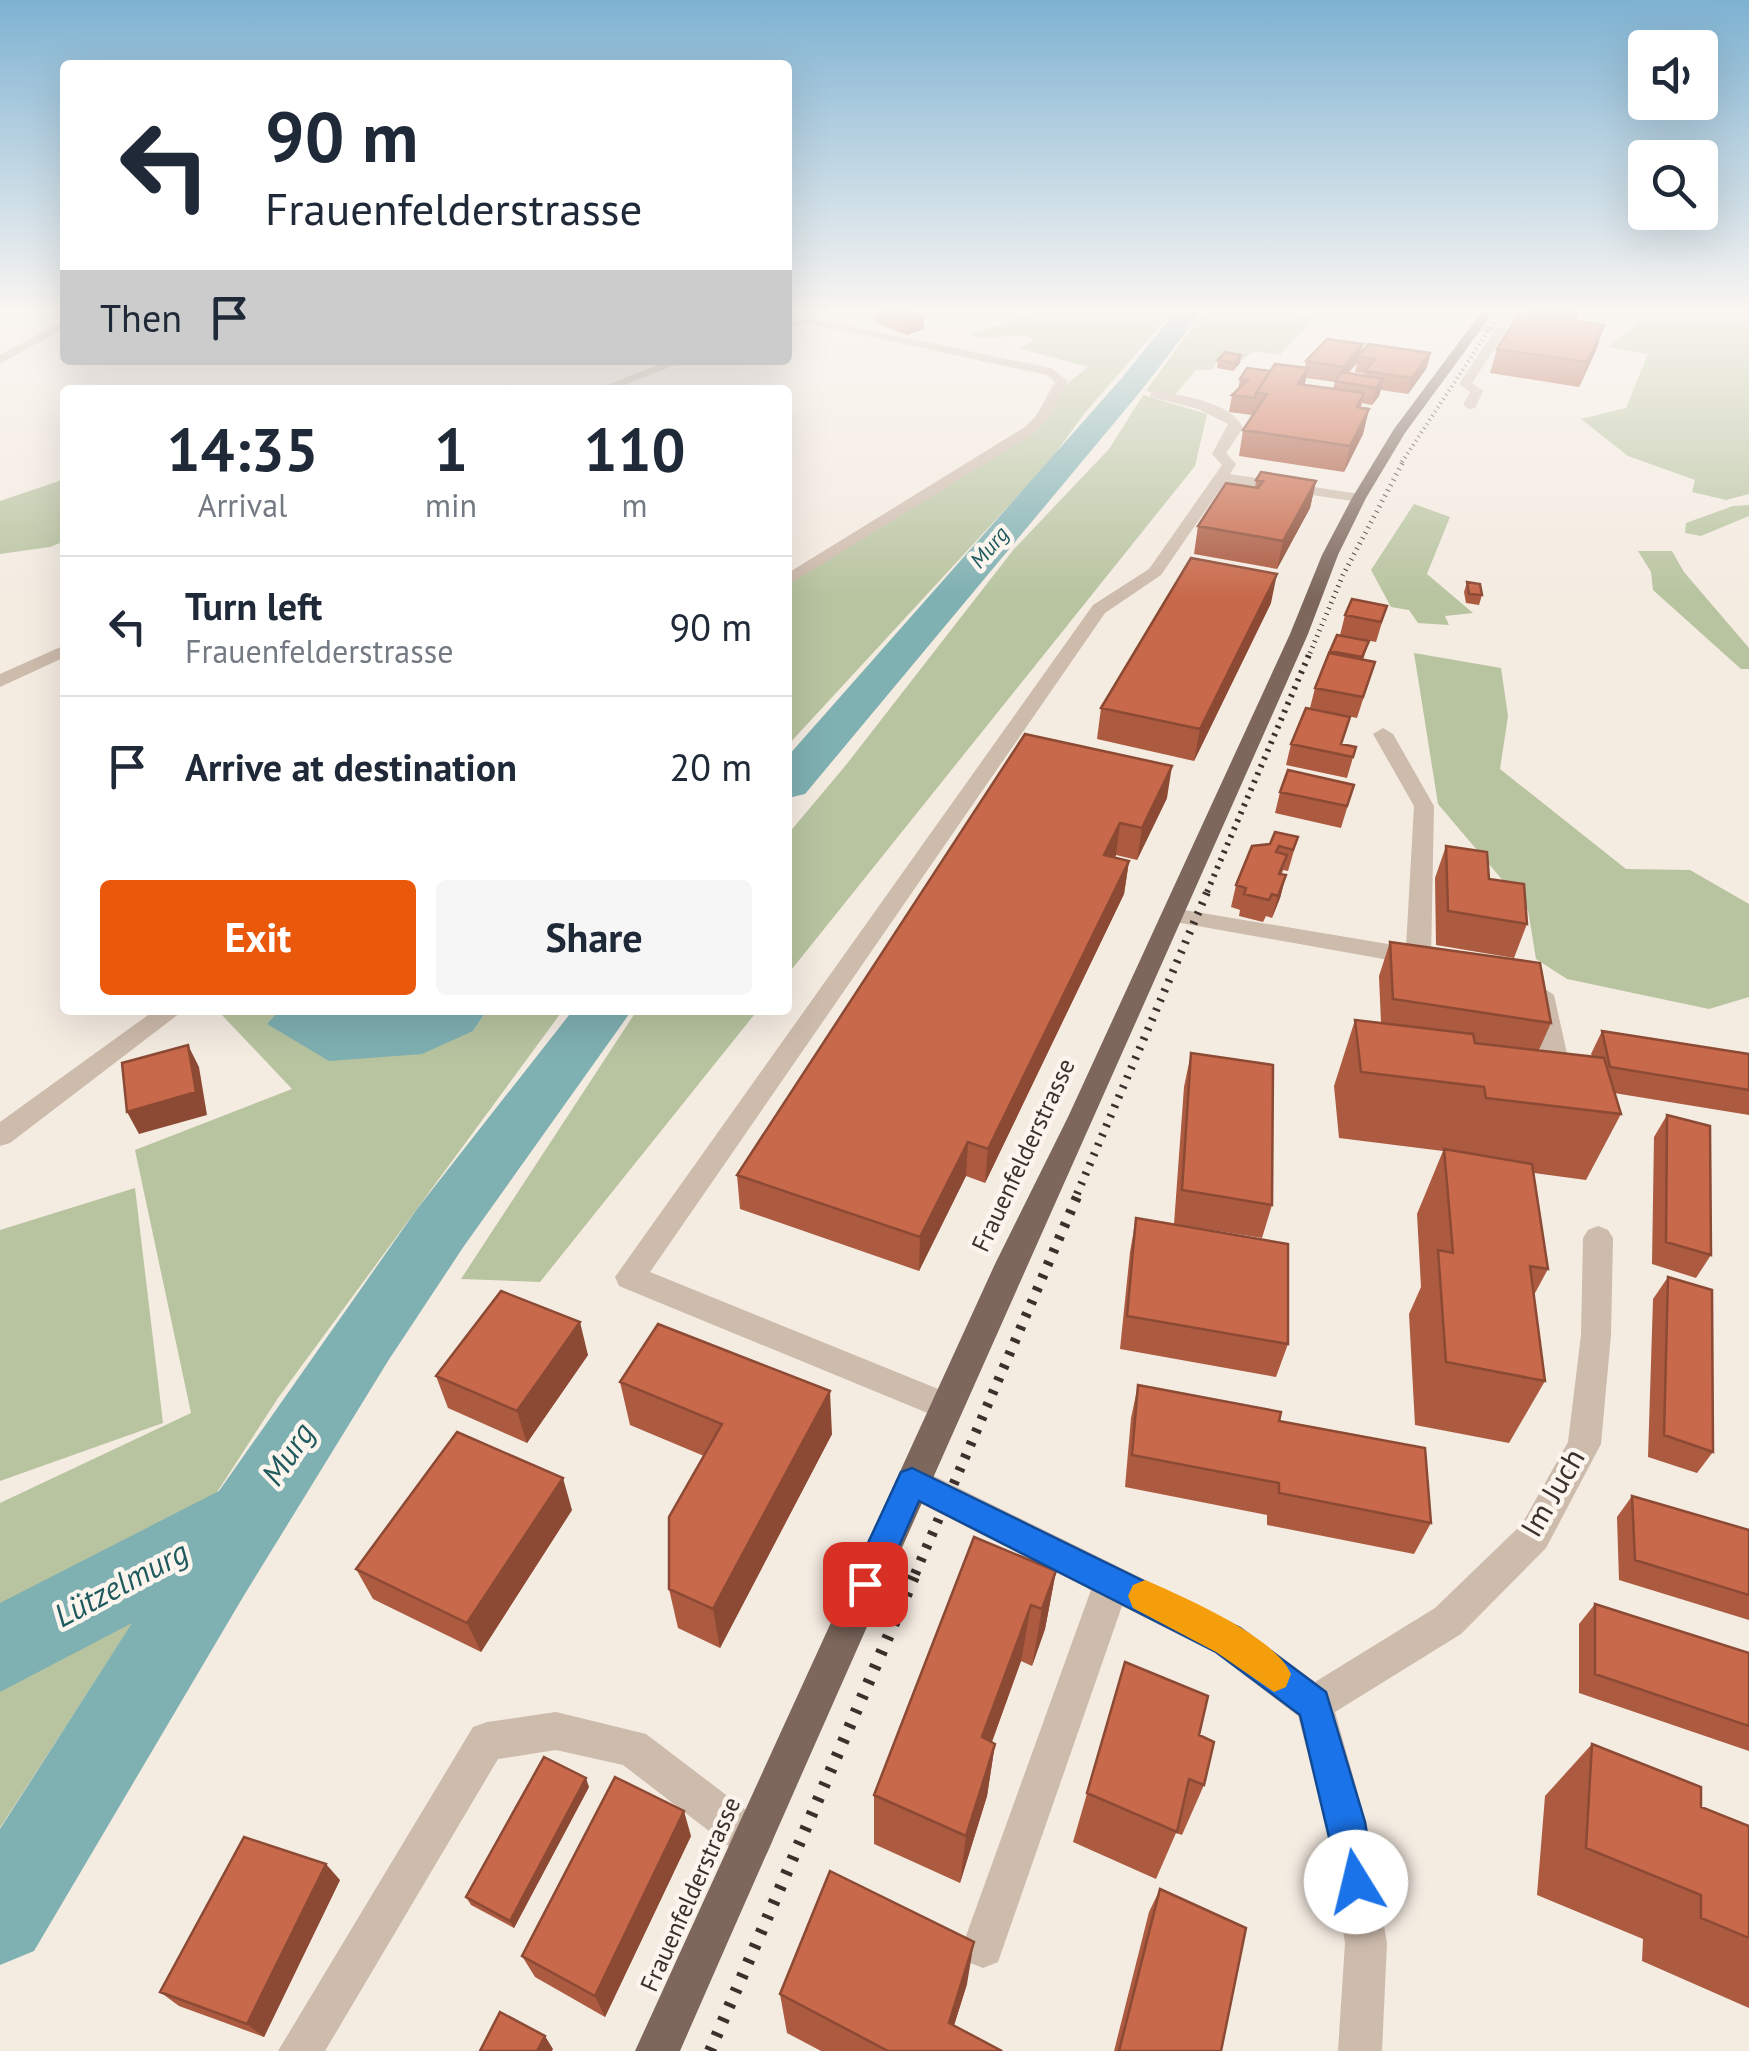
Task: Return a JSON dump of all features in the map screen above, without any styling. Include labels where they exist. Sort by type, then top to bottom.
[{"type":"main road","name":"Frauenfelderstrasse","points":[[657,2051],[1359,498],[1419,406]]},
{"type":"street","points":[[792,578],[1030,430],[1049,406]]},
{"type":"street","points":[[1193,406],[1229,417],[1236,428],[1219,454],[1225,470]]},
{"type":"street","points":[[1225,470],[1359,498]]},
{"type":"street","points":[[1225,470],[1332,480]]},
{"type":"street","points":[[947,1407],[630,1278],[1098,609],[1155,572],[1225,470]]},
{"type":"street","points":[[0,681],[60,652]]},
{"type":"street","points":[[1172,915],[1426,958],[1424,806],[1382,734]]},
{"type":"street","points":[[1521,974],[1538,976],[1557,1067]]},
{"type":"street","points":[[0,1136],[165,1015]]},
{"type":"street","name":"Im Juch","points":[[1314,1704],[1448,1621],[1534,1536],[1584,1444],[1596,1335],[1598,1238]]},
{"type":"street","points":[[912,1482],[1228,1640],[1314,1704],[1346,1822],[1366,1943],[1360,2051]]},
{"type":"street","points":[[983,1947],[1114,1580]]},
{"type":"street","points":[[300,2051],[488,1741],[556,1731],[632,1748],[753,1840]]},
{"type":"green space","points":[[1053,406],[1091,406],[1050,461],[792,741],[792,580],[1037,431]]},
{"type":"green space","points":[[1136,406],[1179,406],[1207,414],[1195,466],[792,969],[792,829],[1014,549],[1109,449]]},
{"type":"green space","points":[[1749,406],[1749,494],[1726,500],[1692,492],[1695,480],[1628,456],[1581,419],[1626,408]]},
{"type":"green space","points":[[60,481],[60,543],[0,554],[0,501]]},
{"type":"green space","points":[[1414,504],[1450,517],[1427,574],[1473,613],[1445,616],[1449,625],[1418,623],[1409,610],[1391,607],[1371,570]]},
{"type":"green space","points":[[1749,505],[1749,516],[1701,536],[1685,533],[1686,523],[1733,506]]},
{"type":"green space","points":[[1638,551],[1672,551],[1684,572],[1749,648],[1749,669],[1741,669],[1653,590],[1651,572]]},
{"type":"green space","points":[[1414,653],[1501,668],[1508,716],[1500,769],[1626,869],[1690,870],[1749,904],[1749,997],[1709,1009],[1567,979],[1536,959],[1528,910],[1438,804]]},
{"type":"green space","points":[[222,1015],[275,1015],[267,1024],[473,1031],[484,1015],[559,1015],[278,1398],[0,1828],[0,1503],[191,1413],[135,1150],[292,1089]]},
{"type":"green space","points":[[634,1015],[754,1015],[540,1282],[461,1279]]},
{"type":"green space","points":[[135,1188],[163,1423],[0,1481],[0,1230]]},
{"type":"water","points":[[275,1015],[484,1015],[473,1031],[422,1054],[329,1061],[267,1024]]},
{"type":"building","points":[[1259,406],[1369,409],[1350,446],[1243,430]]},
{"type":"building","points":[[1261,472],[1316,481],[1283,541],[1198,526],[1226,483],[1258,488],[1263,481],[1256,480]]},
{"type":"building","points":[[1191,558],[1277,574],[1200,729],[1101,708]]},
{"type":"building","points":[[1467,582],[1480,584],[1482,595],[1469,594]]},
{"type":"building","points":[[1352,599],[1387,606],[1381,622],[1345,615]]},
{"type":"building","points":[[1337,635],[1369,641],[1362,657],[1330,651]]},
{"type":"building","points":[[1329,653],[1375,662],[1363,697],[1315,688]]},
{"type":"building","points":[[1306,708],[1350,717],[1341,744],[1356,747],[1353,757],[1291,744]]},
{"type":"building","points":[[1025,734],[1172,766],[1142,828],[1120,823],[1104,855],[1129,861],[988,1149],[968,1142],[920,1237],[737,1175]]},
{"type":"building","points":[[1288,770],[1354,785],[1347,806],[1280,792]]},
{"type":"building","points":[[1275,832],[1298,837],[1293,850],[1279,846],[1276,852],[1287,855],[1279,874],[1286,875],[1278,896],[1272,894],[1269,900],[1244,894],[1246,888],[1236,885],[1252,846],[1270,844]]},
{"type":"building","points":[[1446,846],[1487,852],[1489,879],[1524,884],[1527,924],[1448,911]]},
{"type":"building","points":[[1390,942],[1540,963],[1551,1023],[1393,999]]},
{"type":"building","points":[[1355,1020],[1473,1034],[1475,1043],[1604,1058],[1621,1114],[1486,1098],[1484,1087],[1361,1072]]},
{"type":"building","points":[[1602,1031],[1749,1054],[1749,1090],[1610,1067]]},
{"type":"building","points":[[188,1045],[196,1092],[127,1112],[122,1063]]},
{"type":"building","points":[[1191,1053],[1273,1065],[1272,1205],[1182,1190]]},
{"type":"building","points":[[1667,1115],[1710,1126],[1711,1255],[1666,1242]]},
{"type":"building","points":[[1444,1149],[1532,1164],[1548,1269],[1530,1266],[1545,1381],[1446,1362],[1438,1250],[1453,1253]]},
{"type":"building","points":[[1136,1218],[1288,1244],[1288,1344],[1127,1316]]},
{"type":"building","points":[[1668,1277],[1712,1290],[1713,1452],[1664,1435]]},
{"type":"building","points":[[501,1291],[580,1322],[517,1411],[436,1376]]},
{"type":"building","points":[[658,1324],[830,1391],[713,1609],[669,1589],[669,1517],[722,1424],[620,1382]]},
{"type":"building","points":[[1138,1385],[1281,1412],[1279,1421],[1425,1448],[1431,1523],[1279,1493],[1279,1483],[1132,1455]]},
{"type":"building","points":[[457,1432],[563,1478],[467,1623],[356,1569]]},
{"type":"building","points":[[1632,1496],[1749,1530],[1749,1595],[1635,1560]]},
{"type":"building","points":[[974,1537],[1056,1571],[1042,1609],[1031,1605],[982,1737],[995,1744],[966,1836],[874,1795]]},
{"type":"building","points":[[1595,1604],[1749,1653],[1749,1726],[1595,1674]]},
{"type":"building","points":[[1125,1662],[1208,1696],[1199,1735],[1214,1742],[1204,1785],[1189,1779],[1177,1832],[1087,1793]]},
{"type":"building","points":[[1592,1744],[1701,1787],[1701,1807],[1749,1826],[1749,1938],[1701,1918],[1701,1895],[1586,1848]]},
{"type":"building","points":[[544,1757],[586,1778],[510,1921],[466,1897]]},
{"type":"building","points":[[615,1777],[684,1811],[595,1996],[522,1956]]},
{"type":"building","points":[[244,1837],[326,1864],[247,2024],[160,1992]]},
{"type":"building","points":[[830,1871],[974,1942],[949,2023],[1002,2051],[888,2051],[780,1994]]},
{"type":"building","points":[[1160,1889],[1246,1928],[1221,2051],[1119,2051]]},
{"type":"building","points":[[500,2012],[545,2036],[537,2051],[480,2051]]},
{"type":"waterway","name":"Murg","points":[[792,779],[1113,406]]},
{"type":"waterway","name":"Murg","points":[[0,1917],[214,1569],[363,1340],[440,1228],[600,1015]]},
{"type":"waterway","name":"Lützelmurg","points":[[0,1649],[243,1519]]},
{"type":"railway","points":[[1402,462],[1439,406]]},
{"type":"railway","points":[[1310,653],[1343,575],[1404,460]]},
{"type":"railway","points":[[1207,892],[1311,650]]},
{"type":"railway","points":[[1077,1194],[1208,890]]},
{"type":"railway","points":[[915,1574],[1079,1192]]},
{"type":"railway","points":[[710,2051],[916,1572]]},
{"type":"slow traffic","points":[[1145,1596],[1228,1640],[1274,1674]]},
{"type":"route","points":[[865,1584],[912,1482],[1228,1640],[1314,1704],[1346,1822],[1356,1882]]}]
